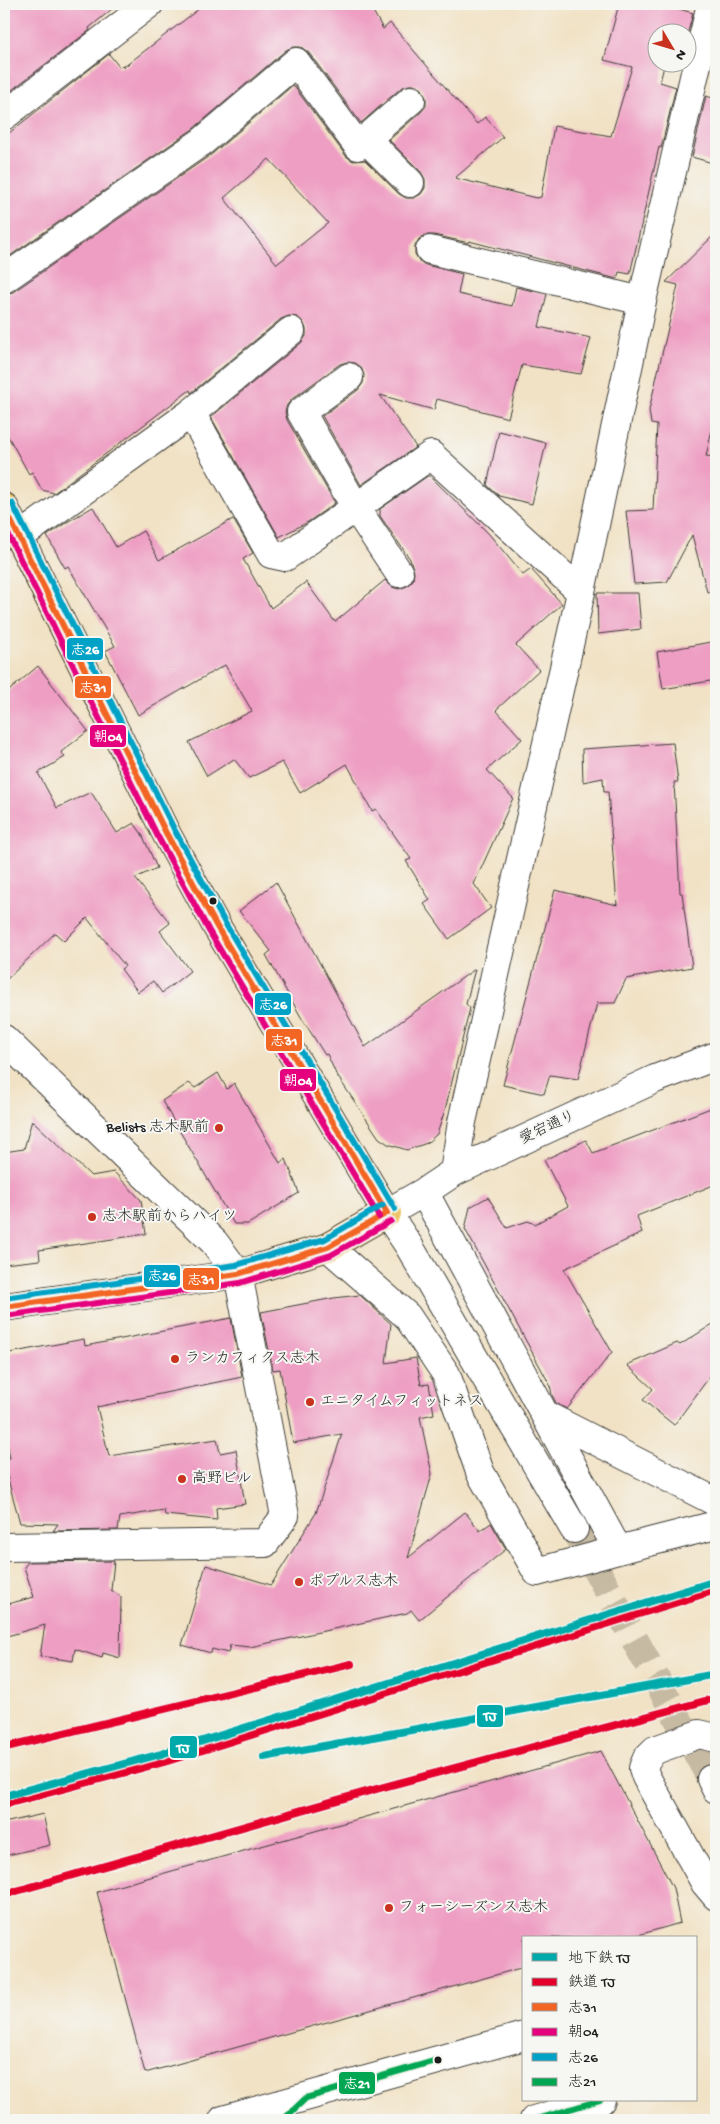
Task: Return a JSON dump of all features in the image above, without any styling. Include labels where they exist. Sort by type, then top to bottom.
[{"type":"main road","points":[[4,507],[166,832],[213,919],[387,1213],[328,1247],[238,1274],[4,1307]]},
{"type":"street","points":[[4,116],[149,4]]},
{"type":"street","points":[[454,1172],[462,1122],[581,592],[642,301],[707,66],[711,4]]},
{"type":"street","points":[[4,279],[203,141],[296,62],[358,146],[410,100]]},
{"type":"street","points":[[366,139],[410,183]]},
{"type":"street","points":[[430,250],[642,301]]},
{"type":"street","points":[[19,537],[191,413],[291,331]]},
{"type":"street","points":[[349,377],[301,412],[356,508],[399,573]]},
{"type":"street","points":[[191,413],[271,554],[285,557],[431,454],[581,592]]},
{"type":"street","points":[[4,1040],[214,1242],[238,1274],[285,1516],[265,1543],[4,1547]]},
{"type":"street","name":"愛宕通り","points":[[387,1213],[454,1172],[655,1079],[716,1056]]},
{"type":"street","points":[[424,1192],[618,1550]]},
{"type":"street","points":[[387,1213],[409,1246],[574,1529]]},
{"type":"street","points":[[328,1247],[407,1316],[446,1374],[480,1472],[536,1572],[716,1526]]},
{"type":"street","points":[[545,1415],[716,1502]]},
{"type":"street","points":[[716,1738],[699,1734],[655,1750],[647,1758],[643,1768],[646,1777],[705,1883],[716,1896]]},
{"type":"street","points":[[223,2120],[522,2037]]},
{"type":"street","points":[[283,2120],[306,2098]]},
{"type":"street","points":[[534,2120],[594,2102]]},
{"type":"building","points":[[4,4],[118,4],[89,28],[90,30],[4,96]]},
{"type":"building","points":[[205,4],[369,4],[383,29],[390,23],[477,124],[485,117],[503,137],[455,178],[536,198],[541,197],[554,126],[611,136],[632,67],[604,60],[619,4],[677,4],[676,8],[693,13],[691,22],[648,22],[648,72],[662,72],[660,82],[676,87],[661,148],[659,147],[630,274],[619,272],[617,279],[469,241],[469,243],[434,235],[425,235],[419,239],[415,246],[415,254],[420,262],[462,274],[458,294],[512,306],[516,287],[547,294],[539,327],[591,338],[581,374],[522,365],[508,418],[437,399],[434,410],[380,395],[416,447],[361,485],[322,416],[358,390],[363,383],[364,375],[361,367],[355,363],[347,362],[340,364],[292,399],[287,405],[285,412],[287,420],[335,503],[308,522],[279,537],[211,417],[301,343],[306,336],[303,322],[297,317],[289,316],[281,319],[191,393],[190,390],[54,493],[42,490],[32,472],[29,474],[4,429],[4,294],[13,292],[212,154],[293,85],[346,156],[353,161],[365,160],[399,194],[406,198],[414,198],[421,194],[425,188],[425,179],[421,172],[389,140],[421,112],[426,106],[426,98],[422,89],[417,85],[401,88],[361,123],[309,53],[301,47],[293,47],[286,50],[193,129],[4,260],[4,137],[109,54],[120,68],[123,65],[124,67]],"holes":[[[269,159],[328,223],[277,264],[224,198]]]},
{"type":"building","points":[[706,96],[716,99],[716,164],[692,157]]},
{"type":"building","points":[[716,233],[716,412],[706,456],[716,457],[716,591],[707,592],[692,535],[667,582],[634,584],[626,511],[653,510],[657,425],[651,424],[649,410],[678,285],[666,282]]},
{"type":"building","points":[[499,431],[546,443],[532,504],[499,496],[487,485]]},
{"type":"building","points":[[429,475],[489,534],[523,575],[531,569],[562,604],[516,645],[539,670],[496,710],[522,739],[487,770],[513,798],[474,884],[491,908],[449,939],[424,904],[430,900],[406,861],[411,859],[376,809],[372,811],[347,764],[300,793],[282,762],[249,778],[234,759],[207,776],[189,742],[252,711],[225,665],[138,715],[105,651],[115,646],[68,566],[65,568],[47,536],[93,507],[116,547],[143,531],[159,560],[233,519],[253,553],[243,559],[271,608],[306,582],[335,622],[385,580],[392,587],[399,589],[407,586],[413,580],[414,572],[410,559],[380,516],[380,509]]},
{"type":"building","points":[[597,593],[638,593],[641,629],[598,634]]},
{"type":"building","points":[[716,641],[716,680],[663,689],[657,652]]},
{"type":"building","points":[[38,666],[88,731],[61,752],[65,757],[38,773],[57,808],[91,792],[117,833],[134,823],[142,834],[157,868],[135,878],[170,923],[160,931],[190,971],[162,993],[153,981],[138,992],[121,969],[125,966],[87,918],[64,941],[55,933],[4,982],[4,695]]},
{"type":"building","points":[[673,743],[678,782],[674,782],[680,893],[682,893],[692,967],[626,979],[615,1003],[597,1003],[578,1079],[550,1075],[544,1094],[503,1085],[555,890],[617,905],[608,792],[604,792],[603,778],[583,782],[582,749]]},
{"type":"building","points":[[276,882],[365,1047],[475,969],[466,1004],[470,1008],[445,1110],[437,1134],[427,1143],[407,1150],[388,1144],[379,1138],[336,1074],[327,1054],[325,1055],[301,1017],[266,955],[271,951],[239,911]]},
{"type":"building","name":"Belists 志木駅前","points":[[218,1073],[227,1089],[234,1083],[280,1163],[286,1159],[299,1193],[248,1224],[234,1224],[162,1101],[189,1083],[195,1088]]},
{"type":"building","points":[[716,1106],[716,1184],[637,1216],[642,1233],[564,1269],[612,1352],[567,1409],[556,1403],[550,1385],[465,1229],[470,1207],[488,1197],[507,1228],[528,1221],[535,1224],[568,1206],[544,1160],[586,1140],[593,1153]]},
{"type":"building","points":[[32,1120],[91,1176],[114,1172],[141,1200],[146,1234],[39,1250],[40,1260],[4,1264],[4,1152],[24,1149]]},
{"type":"building","points":[[360,1295],[391,1324],[386,1363],[416,1358],[421,1385],[429,1384],[434,1414],[420,1417],[432,1474],[408,1558],[465,1512],[480,1531],[491,1523],[506,1549],[419,1620],[411,1610],[407,1613],[250,1647],[230,1645],[228,1653],[212,1649],[211,1653],[182,1645],[206,1565],[271,1585],[316,1513],[342,1434],[293,1443],[280,1369],[273,1370],[261,1312]]},
{"type":"building","points":[[231,1318],[242,1377],[97,1407],[109,1456],[217,1439],[220,1453],[236,1450],[245,1504],[216,1508],[217,1520],[165,1515],[164,1510],[120,1517],[118,1530],[53,1531],[58,1524],[20,1523],[4,1465],[4,1458],[10,1458],[4,1426],[4,1354],[84,1339],[85,1346]]},
{"type":"building","points":[[716,1322],[716,1368],[674,1425],[643,1400],[653,1389],[627,1365],[677,1343],[680,1345]]},
{"type":"building","points":[[114,1561],[111,1590],[121,1597],[120,1658],[103,1653],[102,1658],[75,1649],[73,1661],[40,1656],[45,1625],[4,1637],[4,1605],[34,1597],[24,1567],[28,1562]]},
{"type":"building","name":"フォーシーズンス志木","points":[[601,1751],[673,1888],[680,1923],[635,1936],[522,1936],[522,1968],[145,2073],[97,1892]]},
{"type":"building","points":[[43,1814],[50,1845],[4,1856],[4,1823]]},
{"type":"tunnel","points":[[574,1529],[711,1779]]},
{"type":"metro line","name":"TJ","points":[[4,1796],[161,1754],[716,1581]]},
{"type":"metro line","name":"TJ","points":[[264,1757],[716,1674]]},
{"type":"rail line","name":"TJ","points":[[6,1804],[164,1762],[716,1590]]},
{"type":"rail line","name":"TJ","points":[[6,1747],[351,1664]]},
{"type":"rail line","name":"TJ","points":[[6,1894],[380,1788],[716,1698]]},
{"type":"transit line","name":"志26","points":[[12,503],[174,829],[225,923],[395,1209]]},
{"type":"transit line","name":"志31","points":[[4,507],[166,833],[217,927],[387,1213]]},
{"type":"transit line","name":"朝04","points":[[4,526],[158,837],[209,931],[379,1217]]},
{"type":"transit line","name":"志26","points":[[4,1298],[236,1265],[325,1239],[383,1205]]},
{"type":"transit line","name":"志31","points":[[4,1307],[238,1274],[328,1247],[387,1213]]},
{"type":"transit line","name":"朝04","points":[[5,1316],[240,1283],[331,1255],[391,1221]]},
{"type":"transit line","name":"志21","points":[[283,2120],[306,2098],[438,2060]]},
{"type":"transit line","name":"志21","points":[[534,2120],[593,2102]]},
{"type":"place","name":"Belists 志木駅前","points":[[219,1128]]},
{"type":"place","name":"志木駅前からハイツ","points":[[92,1217]]},
{"type":"place","name":"ランカフィクス志木","points":[[175,1359]]},
{"type":"place","name":"エニタイムフィットネス","points":[[310,1402]]},
{"type":"place","name":"高野ビル","points":[[182,1479]]},
{"type":"place","name":"ポプルス志木","points":[[299,1582]]},
{"type":"place","name":"フォーシーズンス志木","points":[[389,1908]]}]
